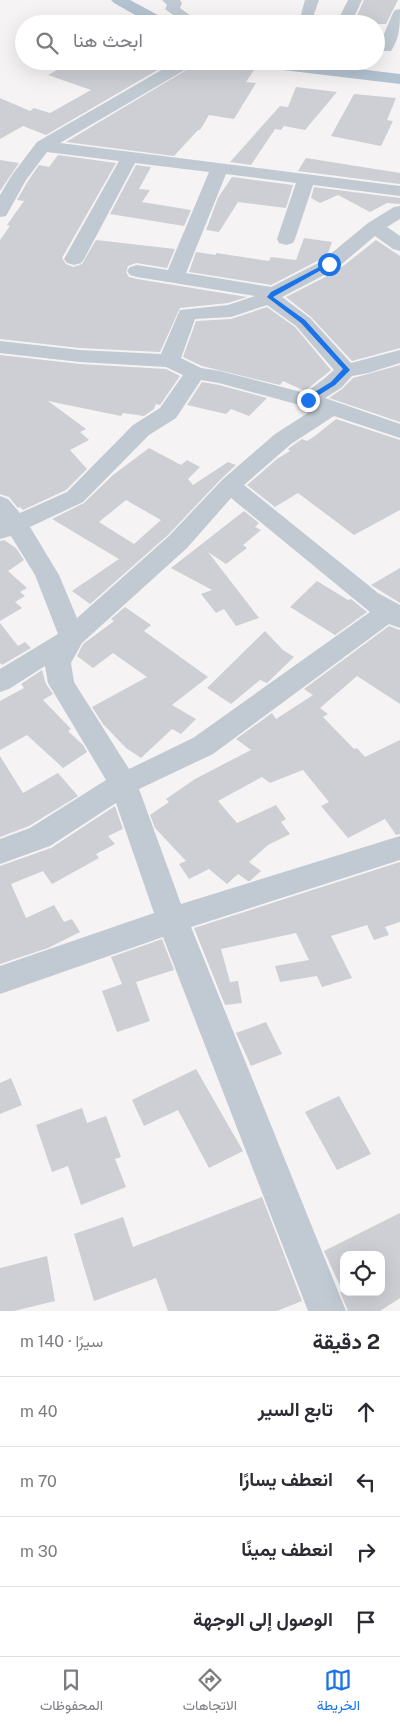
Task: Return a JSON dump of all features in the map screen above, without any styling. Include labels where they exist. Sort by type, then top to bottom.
[{"type":"main road","points":[[119,0],[146,15]]},
{"type":"main road","points":[[346,70],[400,79]]},
{"type":"street","points":[[169,0],[175,3],[172,9],[182,15]]},
{"type":"street","points":[[348,15],[355,0]]},
{"type":"street","points":[[388,49],[398,23]]},
{"type":"street","points":[[0,212],[18,179],[43,146],[174,70]]},
{"type":"street","points":[[43,146],[400,191]]},
{"type":"street","points":[[74,259],[130,157]]},
{"type":"street","points":[[178,270],[220,168]]},
{"type":"street","points":[[286,239],[306,179]]},
{"type":"street","points":[[169,361],[187,314],[231,311],[272,295],[329,264],[375,227],[400,211]]},
{"type":"street","points":[[375,227],[400,246]]},
{"type":"street","points":[[137,271],[272,295],[303,322],[346,370]]},
{"type":"street","points":[[0,347],[80,356],[169,361],[195,373],[220,377],[308,400],[400,431]]},
{"type":"street","points":[[308,400],[333,383],[346,370],[361,369],[400,356]]},
{"type":"street","points":[[72,637],[47,575],[5,519],[76,497],[141,430],[168,412],[195,373]]},
{"type":"street","points":[[0,682],[72,637],[178,542],[230,486],[283,439],[331,408]]},
{"type":"street","points":[[0,852],[40,837],[123,784],[203,746],[396,615],[230,486]]},
{"type":"street","points":[[72,637],[58,663],[61,683],[123,784],[172,920],[327,1311]]},
{"type":"street","points":[[0,980],[172,920],[400,848]]},
{"type":"building","points":[[364,0],[398,0],[386,24],[385,15],[357,15]]},
{"type":"building","points":[[57,70],[158,70],[46,135],[23,126],[0,139],[0,98],[30,111],[34,108],[50,113],[91,90],[48,75]]},
{"type":"building","points":[[186,70],[254,70],[246,82],[256,83],[234,119],[209,115],[200,130],[174,156],[66,142]]},
{"type":"building","points":[[296,87],[337,92],[305,130],[284,126],[281,130],[275,129],[251,165],[230,162],[280,106],[288,107]]},
{"type":"building","points":[[354,94],[396,98],[387,120],[393,121],[381,146],[331,136]]},
{"type":"building","points":[[58,155],[116,163],[62,258],[66,264],[73,267],[82,264],[96,240],[175,249],[167,268],[136,263],[128,266],[126,272],[129,277],[137,279],[247,297],[228,303],[180,308],[160,352],[80,348],[0,339],[0,240],[10,226],[7,225],[24,201],[17,200],[28,181],[39,165],[49,167]]},
{"type":"building","points":[[306,158],[400,173],[400,184],[298,171]]},
{"type":"building","points":[[0,160],[19,163],[0,191]]},
{"type":"building","points":[[136,165],[151,167],[139,189],[150,190],[142,202],[191,210],[184,226],[110,214]]},
{"type":"building","points":[[232,177],[293,185],[286,208],[238,202],[219,232],[206,230],[218,198]]},
{"type":"building","points":[[314,187],[400,198],[400,204],[387,203],[370,212],[338,195],[320,203],[311,198]]},
{"type":"building","points":[[304,238],[332,242],[328,253],[321,259],[271,285],[189,272],[196,252],[269,261],[271,257],[296,260]]},
{"type":"building","points":[[376,240],[400,256],[400,348],[352,361],[311,317],[286,297],[337,271]]},
{"type":"building","points":[[267,307],[295,327],[331,370],[305,391],[283,381],[280,385],[202,366],[183,357],[196,321],[231,319]]},
{"type":"building","points":[[0,355],[80,364],[166,369],[180,376],[160,405],[156,404],[154,409],[144,416],[123,413],[121,416],[48,401],[86,429],[80,432],[89,440],[70,450],[87,469],[66,490],[23,510],[20,507],[18,508],[9,497],[0,494]]},
{"type":"building","points":[[400,365],[400,422],[329,398],[353,378]]},
{"type":"building","points":[[202,382],[267,398],[249,416],[231,409],[226,414],[187,405]]},
{"type":"building","points":[[336,419],[400,440],[400,510],[354,535],[298,493],[275,507],[247,485],[277,459],[290,451],[288,449],[292,446],[302,439],[307,441]]},
{"type":"building","points":[[149,448],[181,465],[187,460],[200,467],[188,479],[193,485],[228,462],[236,465],[168,535],[90,604],[72,591],[119,559],[52,519],[84,503],[113,475]],"holes":[[[126,500],[161,520],[134,544],[99,522]]]},
{"type":"building","points":[[244,511],[259,523],[255,527],[261,530],[243,545],[247,548],[226,564],[208,552],[259,618],[236,626],[224,609],[216,613],[201,594],[212,590],[171,568]]},
{"type":"building","points":[[4,540],[16,548],[24,560],[8,571],[27,588],[20,592],[25,596],[15,602],[22,608],[0,621],[0,541]]},
{"type":"building","points":[[400,568],[400,603],[371,585]]},
{"type":"building","points":[[317,581],[348,600],[351,599],[367,612],[335,635],[290,607]]},
{"type":"building","points":[[125,607],[151,625],[144,631],[208,677],[172,705],[196,719],[181,734],[172,729],[141,758],[126,748],[103,724],[92,707],[147,677],[113,653],[93,668],[77,656],[83,644],[114,621],[111,619]]},
{"type":"building","points":[[0,623],[18,646],[25,642],[31,648],[2,665],[0,663]]},
{"type":"building","points":[[389,626],[400,630],[400,704],[357,676],[320,708],[328,714],[323,717],[354,749],[357,748],[365,757],[400,740],[400,834],[396,835],[385,819],[348,838],[321,806],[329,802],[303,770],[270,783],[262,777],[218,801],[237,823],[276,805],[286,819],[281,822],[290,834],[268,845],[249,862],[261,871],[250,881],[238,874],[227,884],[209,869],[189,879],[179,864],[186,861],[155,828],[150,815],[169,802],[166,799],[195,779],[251,750],[236,739],[272,713],[276,719],[313,695],[304,689]]},
{"type":"building","points":[[265,631],[283,650],[294,657],[267,683],[260,680],[231,704],[207,688]]},
{"type":"building","points":[[42,670],[46,684],[53,694],[43,700],[71,729],[68,731],[83,745],[87,752],[63,768],[27,735],[0,750],[0,701],[24,688],[21,684]]},
{"type":"building","points":[[0,756],[23,793],[58,773],[78,796],[29,826],[0,837]]},
{"type":"building","points":[[115,806],[123,829],[108,836],[115,844],[96,854],[99,858],[52,884],[43,871],[11,884],[26,918],[54,905],[64,922],[72,919],[80,932],[48,948],[0,964],[0,866],[51,848]]},
{"type":"building","points":[[400,862],[400,922],[385,927],[389,935],[374,940],[367,925],[331,936],[352,978],[322,987],[317,976],[280,982],[275,966],[309,960],[296,933],[221,949],[230,982],[238,981],[242,1003],[225,1005],[194,928]]},
{"type":"building","points":[[162,939],[174,970],[136,982],[150,1021],[117,1032],[102,991],[122,984],[111,957]]},
{"type":"building","points":[[266,1022],[282,1054],[251,1066],[236,1033]]},
{"type":"building","points":[[196,1069],[243,1151],[209,1168],[178,1110],[144,1126],[132,1100]]},
{"type":"building","points":[[11,1078],[22,1105],[0,1114],[0,1083]]},
{"type":"building","points":[[339,1096],[371,1154],[337,1170],[305,1112]]},
{"type":"building","points":[[82,1108],[87,1123],[106,1116],[121,1157],[115,1159],[126,1187],[81,1205],[68,1166],[52,1172],[36,1125]]},
{"type":"building","points":[[262,1197],[302,1301],[277,1311],[168,1311],[156,1278],[94,1301],[74,1234],[123,1217],[133,1247]]},
{"type":"building","points":[[400,1213],[400,1298],[380,1311],[348,1311],[342,1296],[385,1296],[385,1251],[340,1251],[340,1286],[324,1251]]},
{"type":"building","points":[[47,1256],[55,1301],[14,1311],[0,1311],[0,1268]]},
{"type":"route","points":[[308,400],[333,383],[346,370],[303,322],[270,297],[274,293],[329,264]]}]
